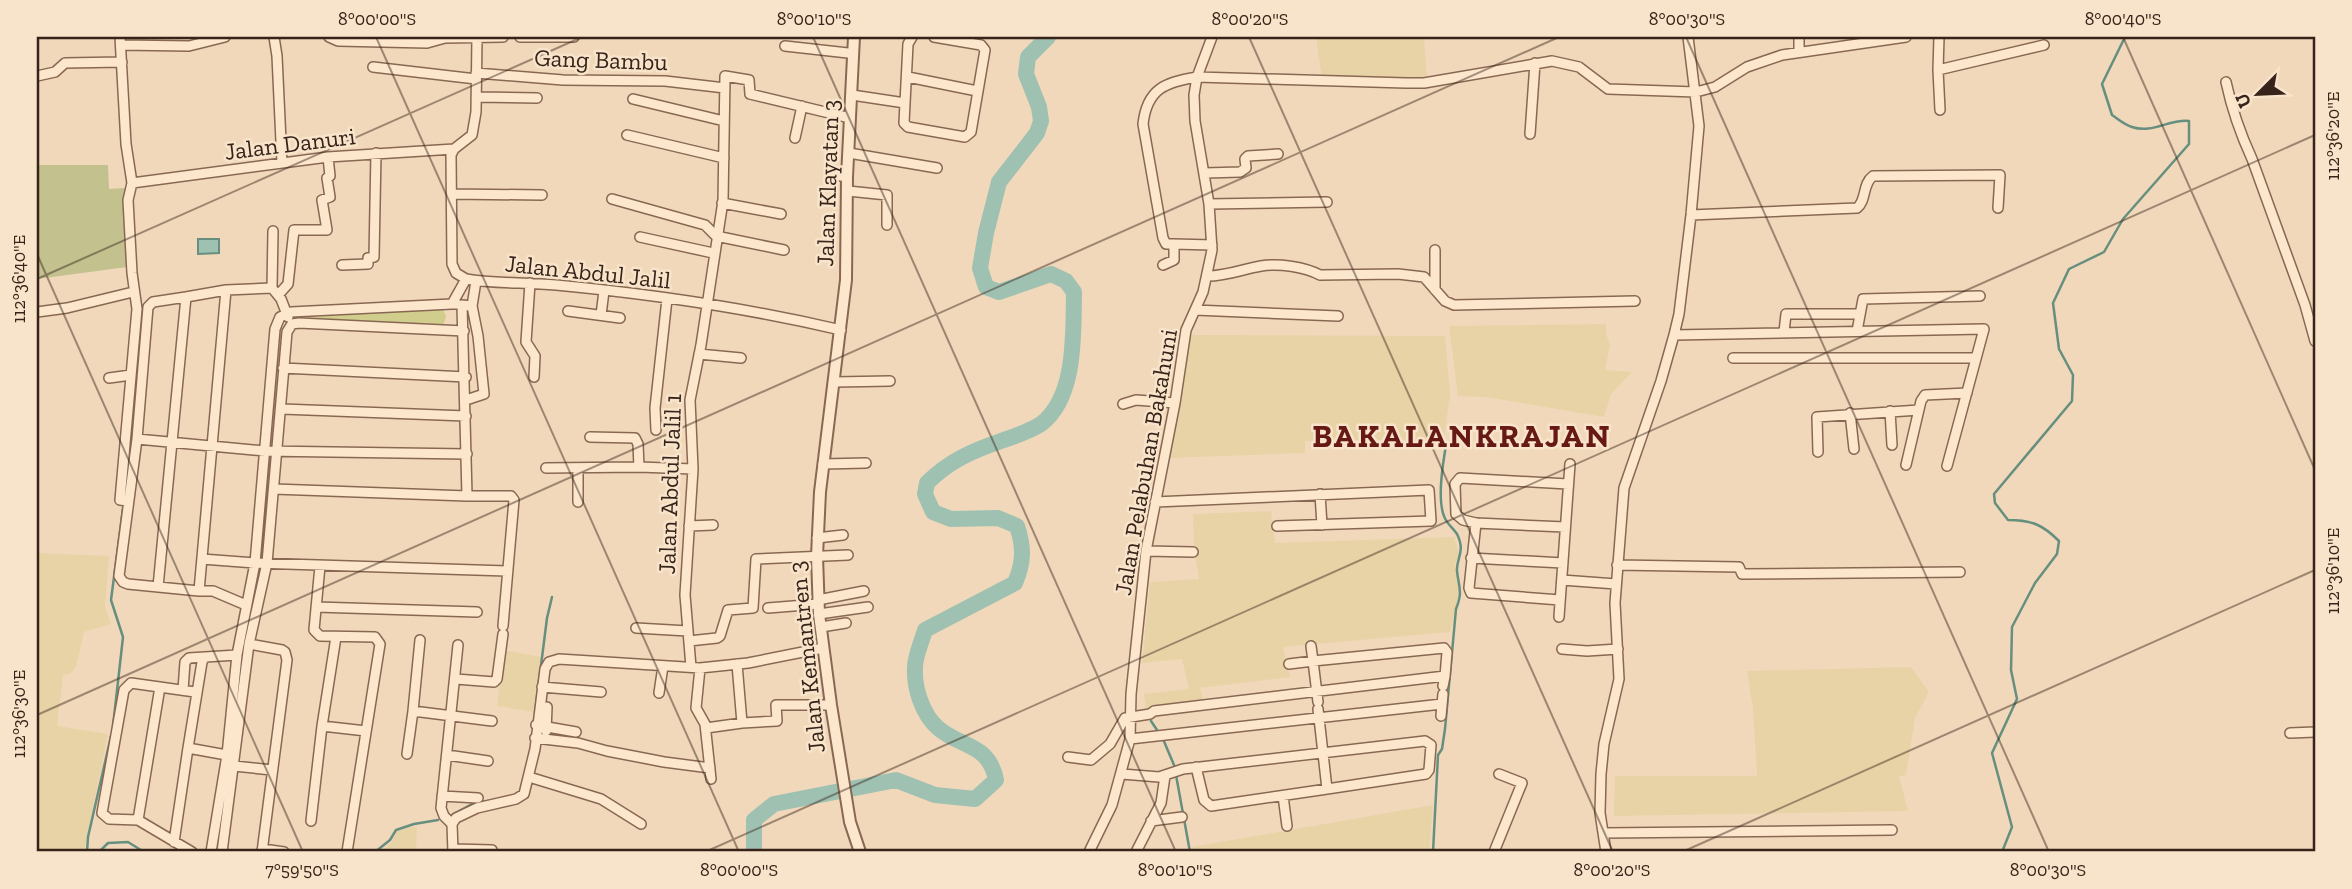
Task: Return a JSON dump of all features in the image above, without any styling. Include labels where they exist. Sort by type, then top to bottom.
[{"type":"street","points":[[126,501],[120,500],[137,309],[133,292],[128,200],[132,183],[126,144],[121,41],[189,46],[225,37]]},
{"type":"street","points":[[274,37],[282,163]]},
{"type":"street","points":[[329,37],[338,41],[427,43],[445,38],[503,37]]},
{"type":"street","points":[[471,280],[456,273],[452,264],[451,155],[454,149],[472,135],[477,37]]},
{"type":"street","points":[[520,37],[574,37]]},
{"type":"street","name":"Jalan Klayatan 3","points":[[841,330],[847,267],[854,37]]},
{"type":"street","points":[[912,37],[908,44],[904,124],[908,127],[965,137],[971,132],[984,47],[934,37]]},
{"type":"street","name":"Jalan Pelabuhan Bakahuni","points":[[1089,852],[1112,805],[1130,740],[1146,551],[1175,403],[1186,330],[1208,276],[1212,245],[1209,204],[1195,121],[1194,94],[1197,77],[1212,37]]},
{"type":"street","points":[[1606,852],[1600,813],[1601,774],[1604,744],[1618,688],[1615,583],[1624,488],[1674,335],[1691,215],[1699,126],[1688,37]]},
{"type":"street","points":[[1799,37],[1799,52]]},
{"type":"street","points":[[1212,245],[1166,244],[1163,238],[1143,124],[1144,111],[1158,89],[1173,81],[1197,77],[1424,83],[1552,61],[1573,65],[1608,89],[1696,92],[1715,86],[1754,64],[1799,52],[1906,37]]},
{"type":"street","points":[[1938,37],[1940,110]]},
{"type":"street","points":[[1938,70],[2044,45]]},
{"type":"street","points":[[785,46],[848,53]]},
{"type":"street","points":[[37,76],[55,72],[65,63],[122,62]]},
{"type":"street","points":[[1530,134],[1535,63]]},
{"type":"street","name":"Gang Bambu","points":[[373,67],[476,76],[665,81],[725,88]]},
{"type":"street","points":[[725,88],[726,75],[750,80],[748,93],[850,118]]},
{"type":"street","points":[[908,77],[977,90]]},
{"type":"street","points":[[2226,82],[2233,117],[2252,159],[2305,305],[2315,341]]},
{"type":"street","name":"Jalan Abdul Jalil 1","points":[[711,779],[706,728],[696,708],[696,668],[688,636],[685,595],[693,469],[690,400],[722,203],[725,88]]},
{"type":"street","points":[[852,95],[905,103]]},
{"type":"street","points":[[476,97],[537,98]]},
{"type":"street","points":[[633,99],[724,121]]},
{"type":"street","points":[[795,138],[802,106]]},
{"type":"street","points":[[627,135],[724,158]]},
{"type":"street","name":"Jalan Danuri","points":[[132,183],[328,157],[454,149]]},
{"type":"street","points":[[342,265],[367,264],[368,258],[374,257],[376,153]]},
{"type":"street","points":[[849,153],[937,169]]},
{"type":"street","points":[[1205,173],[1240,172],[1246,168],[1245,159],[1248,156],[1278,154]]},
{"type":"street","points":[[246,605],[213,591],[128,584],[123,582],[120,576],[148,307],[153,302],[226,290],[275,291],[288,284],[294,230],[327,230],[322,199],[330,197],[328,157]]},
{"type":"street","points":[[835,175],[848,177]]},
{"type":"street","points":[[1691,215],[1857,208],[1861,205],[1867,182],[1873,176],[2000,175],[1998,208]]},
{"type":"street","points":[[848,191],[887,195],[887,225]]},
{"type":"street","points":[[452,194],[542,195]]},
{"type":"street","points":[[611,199],[705,225],[716,236],[784,250]]},
{"type":"street","points":[[1209,204],[1327,202]]},
{"type":"street","points":[[722,203],[781,214]]},
{"type":"street","points":[[273,232],[275,291],[292,324]]},
{"type":"street","points":[[640,237],[713,253]]},
{"type":"street","points":[[1163,265],[1173,262],[1174,244]]},
{"type":"street","points":[[1435,250],[1435,290]]},
{"type":"street","points":[[1208,276],[1225,276],[1264,265],[1310,270],[1320,275],[1398,274],[1424,277],[1445,301],[1454,305],[1636,301]]},
{"type":"street","points":[[467,496],[466,377],[462,305],[471,280]]},
{"type":"street","points":[[466,400],[484,394],[478,335],[462,305],[471,280]]},
{"type":"street","name":"Jalan Abdul Jalil","points":[[471,280],[604,290],[707,303],[773,314],[841,330]]},
{"type":"street","points":[[530,283],[526,342],[535,356],[534,376]]},
{"type":"street","points":[[199,591],[226,290]]},
{"type":"street","points":[[601,315],[604,290]]},
{"type":"street","points":[[37,312],[133,292]]},
{"type":"street","points":[[1857,331],[1863,299],[1980,296]]},
{"type":"street","points":[[158,587],[186,297]]},
{"type":"street","points":[[656,430],[655,408],[667,299]]},
{"type":"street","points":[[2305,305],[2315,304]]},
{"type":"street","points":[[211,852],[232,759],[237,655],[248,637],[246,605],[260,521],[277,322],[286,314],[462,305]]},
{"type":"street","points":[[1195,310],[1338,316]]},
{"type":"street","points":[[568,311],[620,318]]},
{"type":"street","points":[[1784,332],[1786,314],[1860,314]]},
{"type":"street","points":[[292,324],[464,331]]},
{"type":"street","points":[[222,852],[248,637],[267,564],[282,409],[285,338],[292,324]]},
{"type":"street","points":[[1674,335],[1984,329],[1947,466]]},
{"type":"street","name":"Jalan Kemantren 3","points":[[841,330],[823,464],[817,556],[823,648],[839,761],[850,822],[860,852]]},
{"type":"street","points":[[699,354],[740,358]]},
{"type":"street","points":[[1734,358],[1975,358]]},
{"type":"street","points":[[283,368],[466,377]]},
{"type":"street","points":[[109,378],[131,375]]},
{"type":"street","points":[[835,383],[890,381]]},
{"type":"street","points":[[1906,465],[1925,394],[1967,393]]},
{"type":"street","points":[[1123,404],[1136,400],[1175,403]]},
{"type":"street","points":[[282,409],[467,416]]},
{"type":"street","points":[[1818,452],[1817,417],[1919,410]]},
{"type":"street","points":[[1891,411],[1892,445]]},
{"type":"street","points":[[1850,413],[1854,449]]},
{"type":"street","points":[[590,437],[635,438],[638,444],[639,467]]},
{"type":"street","points":[[136,439],[265,451],[467,454]]},
{"type":"street","points":[[823,464],[866,463]]},
{"type":"street","points":[[1559,617],[1570,464]]},
{"type":"street","points":[[546,468],[693,469]]},
{"type":"street","points":[[578,468],[578,502]]},
{"type":"street","points":[[1565,527],[1476,523],[1463,520],[1456,514],[1455,484],[1460,478],[1568,484]]},
{"type":"street","points":[[274,489],[513,498],[497,679],[494,682],[456,679]]},
{"type":"street","points":[[1156,502],[1429,490],[1431,521],[1277,526]]},
{"type":"street","points":[[1320,494],[1322,525]]},
{"type":"street","points":[[260,521],[271,522]]},
{"type":"street","points":[[1476,523],[1471,558],[1471,593],[1560,600]]},
{"type":"street","points":[[689,526],[713,525]]},
{"type":"street","points":[[817,538],[843,535]]},
{"type":"street","points":[[1146,551],[1193,552]]},
{"type":"street","points":[[636,628],[717,638],[729,610],[753,608],[756,559],[848,555]]},
{"type":"street","points":[[1471,558],[1563,563]]},
{"type":"street","points":[[202,559],[267,564],[507,571]]},
{"type":"street","points":[[1617,565],[1739,567],[1742,574],[1960,572]]},
{"type":"street","points":[[320,566],[314,629],[316,634],[375,637],[380,644],[347,852]]},
{"type":"street","points":[[1562,580],[1615,583]]},
{"type":"street","points":[[819,606],[864,591]]},
{"type":"street","points":[[316,607],[477,612]]},
{"type":"street","points":[[768,608],[867,607]]},
{"type":"street","points":[[821,627],[846,622]]},
{"type":"street","points":[[248,637],[282,650],[287,660],[262,851],[284,852]]},
{"type":"street","points":[[312,821],[322,726],[336,637]]},
{"type":"street","points":[[407,754],[420,640]]},
{"type":"street","points":[[452,824],[442,812],[442,796],[458,645]]},
{"type":"street","points":[[1311,646],[1327,789]]},
{"type":"street","points":[[541,732],[542,687],[547,664],[553,660],[696,668],[737,664],[823,648]]},
{"type":"street","points":[[1289,664],[1444,648],[1447,652],[1441,716]]},
{"type":"street","points":[[1562,649],[1618,649]]},
{"type":"street","points":[[183,690],[185,662],[189,658],[237,655]]},
{"type":"street","points":[[174,842],[195,692],[205,657]]},
{"type":"street","points":[[737,664],[742,723]]},
{"type":"street","points":[[659,693],[663,666]]},
{"type":"street","points":[[1068,757],[1088,761],[1094,759],[1110,744],[1121,722],[1154,711],[1444,676]]},
{"type":"street","points":[[192,852],[138,820],[109,819],[102,816],[102,813],[124,690],[131,683],[195,692]]},
{"type":"street","points":[[138,820],[160,687]]},
{"type":"street","points":[[542,687],[601,692]]},
{"type":"street","points":[[706,728],[777,721],[776,705],[831,705]]},
{"type":"street","points":[[1130,740],[1318,710],[1442,705]]},
{"type":"street","points":[[492,850],[453,851],[452,824],[456,818],[468,811],[516,799],[523,794],[548,707]]},
{"type":"street","points":[[413,712],[492,721]]},
{"type":"street","points":[[322,726],[366,731]]},
{"type":"street","points":[[541,732],[576,732]]},
{"type":"street","points":[[541,732],[607,751],[710,768]]},
{"type":"street","points":[[2291,733],[2315,732]]},
{"type":"street","points":[[1122,774],[1165,776],[1196,767],[1322,752],[1425,741],[1431,745],[1429,770],[1426,774],[1211,806],[1206,804],[1196,767]]},
{"type":"street","points":[[188,748],[272,770]]},
{"type":"street","points":[[447,755],[488,761]]},
{"type":"street","points":[[1494,852],[1521,783],[1499,774]]},
{"type":"street","points":[[1136,852],[1163,797],[1165,776]]},
{"type":"street","points":[[529,778],[601,799],[641,824]]},
{"type":"street","points":[[442,796],[478,798]]},
{"type":"street","points":[[1283,796],[1287,827]]},
{"type":"street","points":[[1152,821],[1182,817]]},
{"type":"street","points":[[1604,833],[1892,831]]},
{"type":"shaded area","points":[[1316,37],[1424,37],[1427,79],[1322,79]]},
{"type":"shaded area","points":[[37,165],[108,165],[109,189],[126,188],[127,267],[37,279]]},
{"type":"shaded area","points":[[198,239],[219,239],[219,253],[198,254]]},
{"type":"shaded area","points":[[439,308],[446,316],[443,326],[303,318]]},
{"type":"shaded area","points":[[1606,324],[1610,345],[1605,370],[1632,372],[1611,394],[1604,417],[1486,397],[1458,396],[1449,326]]},
{"type":"shaded area","points":[[1189,335],[1445,336],[1450,394],[1444,439],[1305,441],[1305,453],[1168,458]]},
{"type":"shaded area","points":[[1271,511],[1275,543],[1454,537],[1459,553],[1455,564],[1460,589],[1450,632],[1283,647],[1290,677],[1200,688],[1204,702],[1146,709],[1144,694],[1189,689],[1182,659],[1142,663],[1150,582],[1199,579],[1193,514]]},
{"type":"shaded area","points":[[37,553],[109,556],[105,606],[111,624],[84,632],[76,667],[70,674],[63,675],[57,726],[108,734],[84,852],[37,852]]},
{"type":"shaded area","points":[[504,650],[541,657],[534,712],[497,706]]},
{"type":"shaded area","points":[[1911,667],[1929,692],[1915,718],[1906,775],[1899,776],[1908,811],[1614,816],[1615,776],[1757,776],[1753,709],[1747,671]]},
{"type":"shaded area","points":[[1433,805],[1429,852],[1193,852],[1192,847]]},
{"type":"shaded area","points":[[417,827],[416,852],[382,852],[392,842],[397,831]]},
{"type":"waterway","points":[[754,852],[754,820],[774,804],[896,780],[935,795],[975,799],[996,780],[992,768],[981,753],[947,734],[932,722],[923,708],[918,692],[915,663],[925,630],[1015,583],[1021,561],[1019,534],[1017,526],[998,518],[951,519],[933,512],[925,494],[927,483],[952,463],[1041,424],[1053,412],[1067,381],[1073,344],[1074,292],[1066,281],[1051,274],[999,292],[986,287],[980,268],[999,182],[1037,133],[1041,121],[1039,107],[1026,74],[1028,57],[1048,37]]},
{"type":"waterway","points":[[2002,852],[2012,827],[1992,753],[2017,699],[2011,670],[2012,627],[2035,583],[2057,554],[2059,541],[2036,524],[2008,520],[1995,503],[1994,494],[2072,401],[2073,375],[2059,349],[2053,303],[2069,269],[2104,252],[2123,219],[2189,144],[2189,121],[2139,129],[2112,115],[2102,84],[2125,37]]},
{"type":"waterway","points":[[133,404],[143,325],[140,300]]},
{"type":"waterway","points":[[1433,852],[1438,755],[1442,749],[1445,729],[1456,609],[1460,594],[1457,571],[1460,540],[1445,519],[1441,500],[1446,445]]},
{"type":"waterway","points":[[113,726],[123,637],[111,600],[124,501]]},
{"type":"waterway","points":[[535,713],[552,597]]},
{"type":"waterway","points":[[1151,721],[1159,733]]},
{"type":"waterway","points":[[87,852],[111,736]]},
{"type":"waterway","points":[[1163,739],[1174,765]]},
{"type":"waterway","points":[[1176,775],[1190,852]]},
{"type":"waterway","points":[[452,815],[472,804],[488,801]]},
{"type":"waterway","points":[[375,852],[390,840],[396,830],[438,820]]},
{"type":"waterway","points":[[99,852],[108,843],[128,842],[144,852]]},
{"type":"district","name":"BAKALANKRAJAN","points":[[1462,436]]}]
